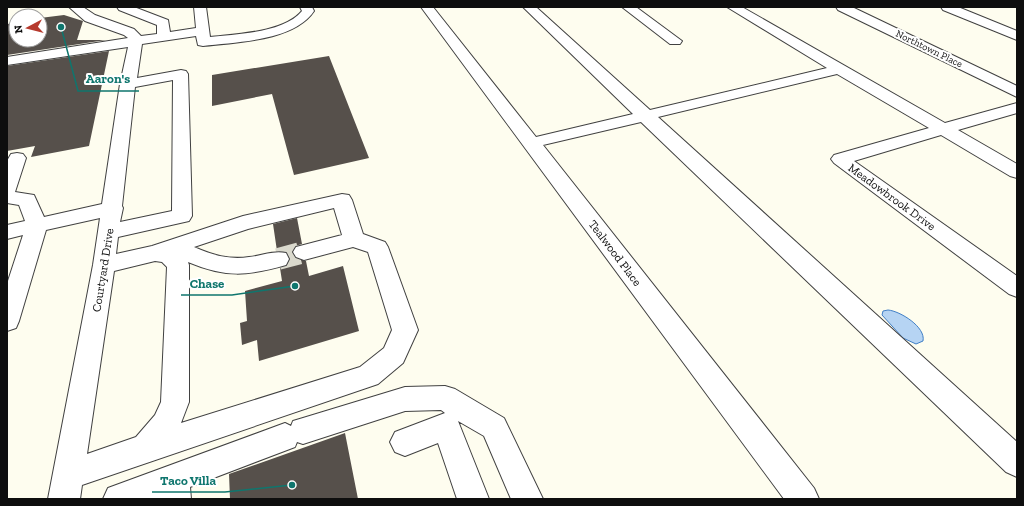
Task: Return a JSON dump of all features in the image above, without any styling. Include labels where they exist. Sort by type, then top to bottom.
[{"type":"street","points":[[75,7],[90,18],[129,32],[134,35],[136,41]]},
{"type":"street","points":[[123,7],[163,23],[164,36]]},
{"type":"street","points":[[200,7],[203,42],[284,29],[299,22],[306,16],[308,11],[306,7]]},
{"type":"street","name":"Tealwood Place","points":[[427,7],[803,499]]},
{"type":"street","points":[[528,7],[1017,462]]},
{"type":"street","points":[[628,7],[675,41]]},
{"type":"street","points":[[733,7],[1017,172]]},
{"type":"street","name":"Northtown Place","points":[[842,7],[1017,92]]},
{"type":"street","points":[[947,7],[1017,36]]},
{"type":"street","points":[[7,61],[203,30]]},
{"type":"street","name":"Courtyard Drive","points":[[66,487],[110,232],[128,84],[136,41]]},
{"type":"street","points":[[531,143],[839,69]]},
{"type":"street","points":[[110,232],[182,216],[181,74],[128,84]]},
{"type":"street","name":"Meadowbrook Drive","points":[[1017,108],[840,159],[1017,288]]},
{"type":"street","points":[[7,190],[17,158]]},
{"type":"street","points":[[7,197],[27,200],[37,225],[14,279],[7,321]]},
{"type":"street","points":[[104,265],[164,250],[243,223],[342,200],[354,239]]},
{"type":"street","points":[[7,232],[113,208]]},
{"type":"street","points":[[66,487],[146,448],[369,376],[394,355],[405,330],[377,247],[354,239],[304,252]]},
{"type":"street","points":[[164,250],[234,267],[244,267],[278,259]]},
{"type":"street","points":[[146,448],[166,424],[175,402],[178,265],[164,250]]},
{"type":"street","points":[[119,499],[174,489],[294,434],[405,399],[445,398],[494,427],[527,499]]},
{"type":"street","points":[[405,442],[446,426],[473,499]]},
{"type":"water","points":[[888,310],[899,313],[916,325],[923,336],[923,341],[916,344],[903,338],[882,315],[883,311]]},
{"type":"building","points":[[64,15],[83,21],[77,40],[106,40],[7,55],[7,24],[8,48],[48,48],[48,17]]},
{"type":"building","points":[[109,51],[89,146],[31,157],[35,146],[7,151],[7,66]]},
{"type":"building","points":[[329,56],[369,158],[294,175],[272,94],[212,106],[212,75]]},
{"type":"building","points":[[297,218],[302,244],[295,246],[292,253],[295,258],[306,261],[309,276],[343,266],[359,331],[259,361],[257,340],[242,345],[240,323],[247,321],[245,291],[282,281],[280,268],[287,266],[290,258],[286,252],[277,251],[273,224]]},
{"type":"building","points":[[345,433],[358,499],[230,499],[229,474]]},
{"type":"tunnel","points":[[278,259],[304,252]]},
{"type":"place","name":"Aaron's","points":[[61,27]]},
{"type":"place","name":"Chase","points":[[295,286]]},
{"type":"place","name":"Taco Villa","points":[[292,485]]}]
